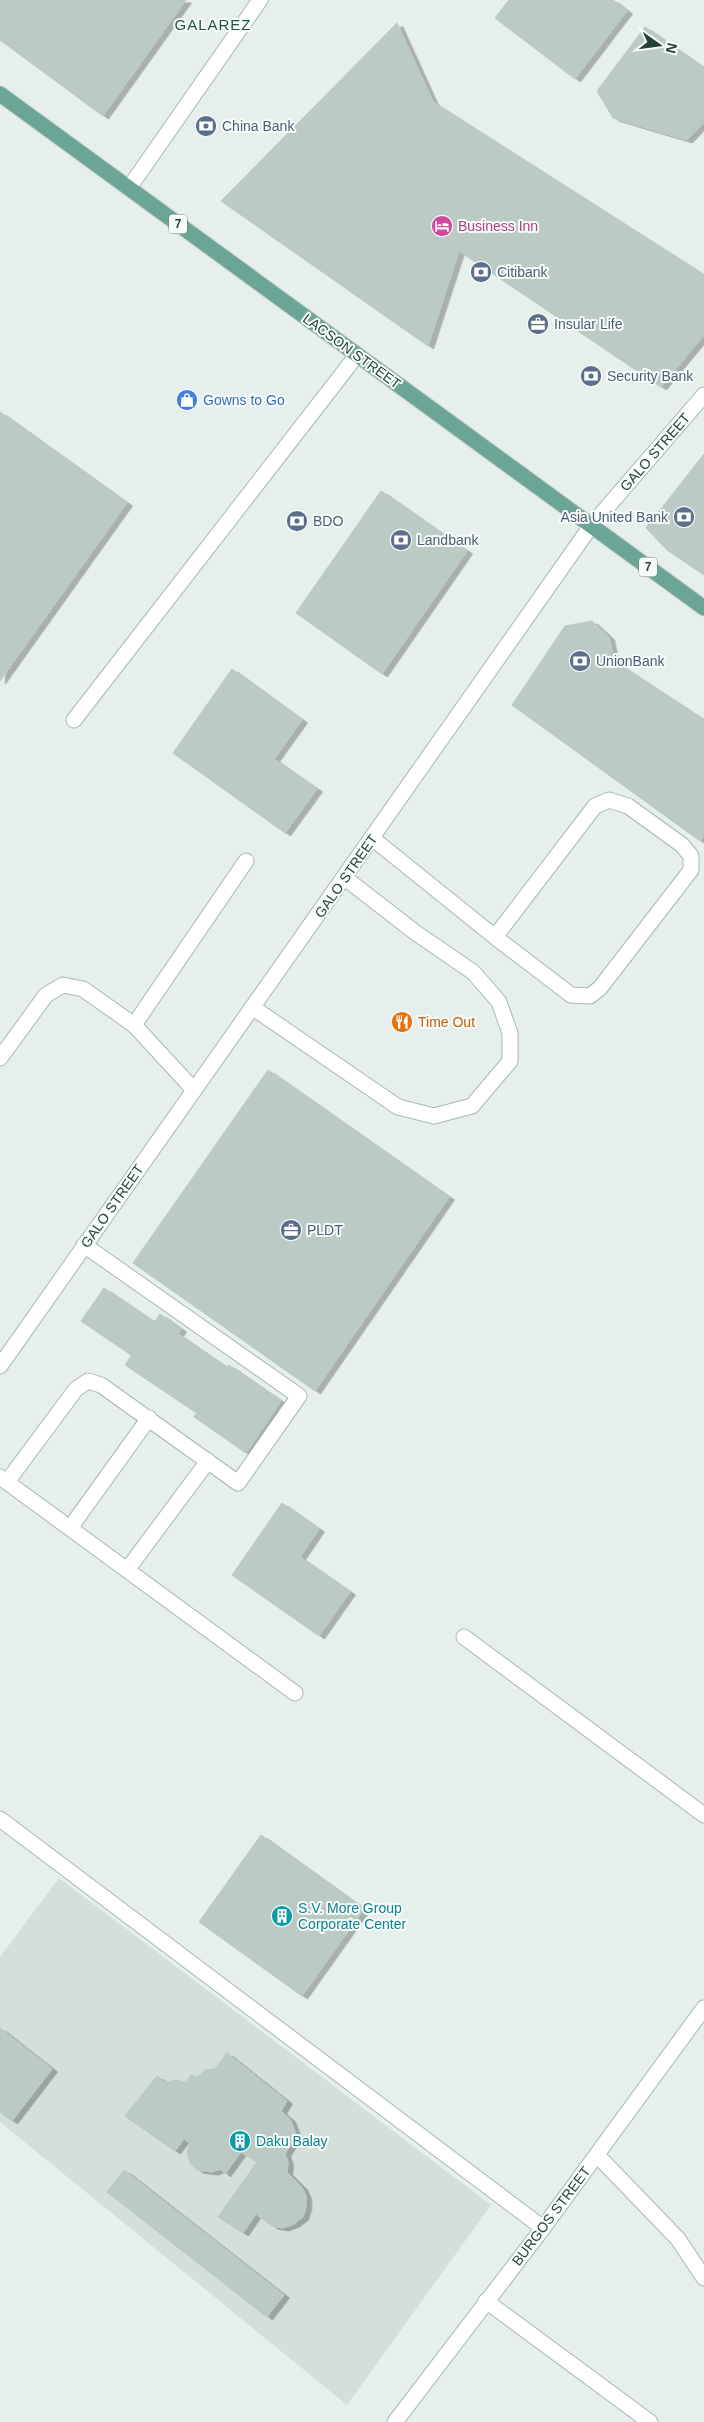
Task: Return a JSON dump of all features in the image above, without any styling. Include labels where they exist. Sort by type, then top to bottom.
[{"type":"main road","name":"LACSON STREET","points":[[0,94],[704,608]]},
{"type":"street","points":[[129,188],[260,0]]},
{"type":"street","points":[[74,720],[357,355]]},
{"type":"street","name":"GALO STREET","points":[[0,1366],[591,526],[704,395]]},
{"type":"street","points":[[372,838],[495,937],[571,995],[590,996],[600,988],[691,870],[691,856],[682,845],[628,806],[609,800],[595,806],[495,937]]},
{"type":"street","points":[[134,1026],[246,861]]},
{"type":"street","points":[[252,1007],[398,1107],[434,1116],[472,1106],[510,1061],[510,1033],[499,1002],[473,972],[416,933],[345,878]]},
{"type":"street","points":[[0,1058],[46,995],[63,984],[83,989],[134,1026],[194,1090]]},
{"type":"street","points":[[84,1245],[299,1396],[238,1483],[101,1384],[88,1381],[76,1389],[3,1480],[295,1693]]},
{"type":"street","points":[[70,1528],[149,1418]]},
{"type":"street","points":[[127,1570],[208,1461]]},
{"type":"street","points":[[464,1637],[704,1815]]},
{"type":"street","points":[[0,1819],[543,2228]]},
{"type":"street","name":"BURGOS STREET","points":[[395,2422],[543,2228],[704,2008]]},
{"type":"street","points":[[597,2155],[678,2239],[704,2278]]},
{"type":"street","points":[[486,2301],[650,2422]]},
{"type":"shaded area","points":[[59,1878],[491,2205],[347,2405],[0,2122],[0,1957]]},
{"type":"building","points":[[0,0],[186,0],[103,116],[0,40]]},
{"type":"building","points":[[509,0],[613,0],[627,11],[575,79],[495,18]]},
{"type":"building","name":"Business Inn","points":[[397,23],[433,102],[704,275],[704,335],[661,387],[459,251],[428,346],[221,201]]},
{"type":"building","points":[[645,27],[704,68],[704,122],[687,140],[613,118],[597,91]]},
{"type":"building","points":[[0,412],[127,503],[0,681]]},
{"type":"building","points":[[704,454],[704,575],[667,550],[646,528]]},
{"type":"building","points":[[381,491],[467,551],[382,674],[296,613]]},
{"type":"building","points":[[592,621],[609,637],[614,661],[704,720],[704,835],[700,841],[512,705],[565,626]]},
{"type":"building","points":[[232,669],[302,720],[274,759],[317,789],[285,833],[173,753]]},
{"type":"building","name":"PLDT","points":[[268,1070],[449,1197],[315,1391],[133,1263]]},
{"type":"building","points":[[104,1288],[154,1322],[131,1355],[81,1321]]},
{"type":"building","points":[[160,1314],[181,1329],[178,1334],[226,1367],[195,1412],[125,1365]]},
{"type":"building","points":[[229,1365],[281,1401],[246,1453],[194,1417]]},
{"type":"building","points":[[282,1503],[319,1529],[300,1557],[350,1592],[319,1636],[232,1575]]},
{"type":"building","name":"S.V. More Group Corporate Center","points":[[261,1835],[364,1909],[302,1996],[199,1922]]},
{"type":"building","points":[[0,2028],[52,2069],[12,2121],[0,2112]]},
{"type":"building","name":"Daku Balay","points":[[227,2053],[287,2101],[281,2111],[290,2119],[295,2132],[294,2139],[285,2154],[288,2162],[287,2172],[302,2187],[306,2196],[306,2207],[303,2217],[294,2224],[283,2228],[272,2226],[256,2214],[243,2233],[218,2217],[257,2162],[241,2152],[225,2174],[220,2169],[213,2172],[197,2170],[190,2163],[187,2153],[190,2143],[184,2139],[175,2151],[125,2116],[157,2076],[167,2083],[175,2080],[186,2082],[191,2075],[198,2077],[205,2070],[215,2069]]},
{"type":"building","points":[[124,2170],[284,2295],[267,2317],[107,2192]]},
{"type":"place","name":"China Bank","points":[[206,126]]},
{"type":"place","name":"Business Inn","points":[[442,226]]},
{"type":"place","name":"Citibank","points":[[481,272]]},
{"type":"place","name":"Insular Life","points":[[538,324]]},
{"type":"place","name":"Security Bank","points":[[591,376]]},
{"type":"place","name":"Gowns to Go","points":[[187,400]]},
{"type":"place","name":"Asia United Bank","points":[[684,517]]},
{"type":"place","name":"BDO","points":[[297,521]]},
{"type":"place","name":"Landbank","points":[[401,540]]},
{"type":"place","name":"UnionBank","points":[[580,661]]},
{"type":"place","name":"Time Out","points":[[402,1022]]},
{"type":"place","name":"PLDT","points":[[291,1230]]},
{"type":"place","name":"S.V. More Group Corporate Center","points":[[282,1916]]},
{"type":"place","name":"Daku Balay","points":[[240,2141]]},
{"type":"district","name":"GALAREZ","points":[[213,24]]}]
